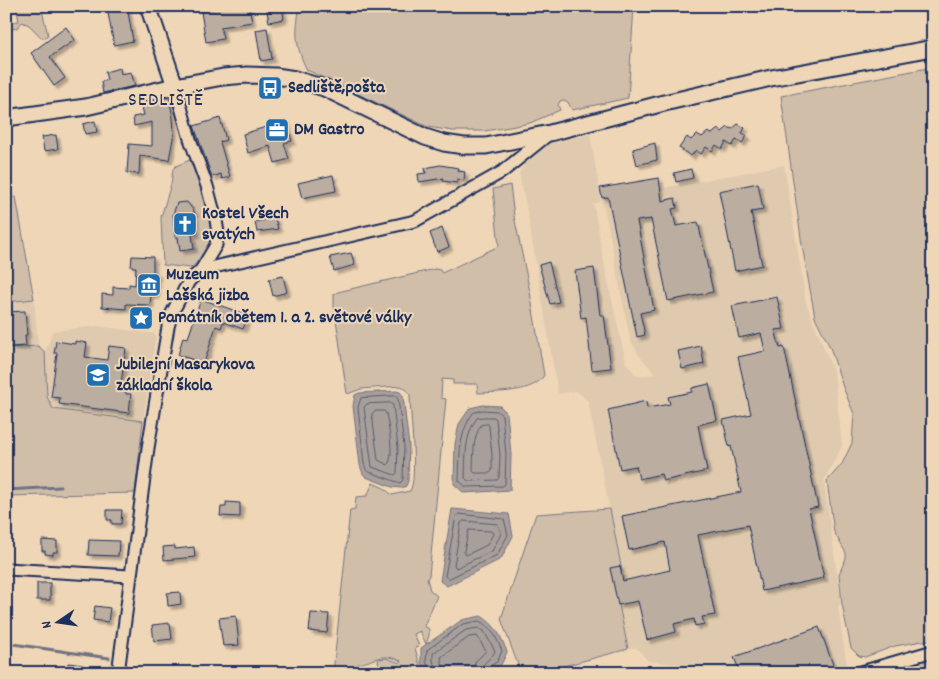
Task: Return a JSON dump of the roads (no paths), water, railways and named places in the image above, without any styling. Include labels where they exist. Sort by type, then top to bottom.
[{"type":"main road","points":[[148,6],[175,86]]},
{"type":"main road","points":[[6,118],[78,109],[175,86],[234,76],[289,78],[324,88],[425,136],[444,143],[464,146],[499,145],[771,78],[933,48]]},
{"type":"street","points":[[118,673],[159,372],[168,327],[172,313],[189,281],[201,270],[216,245],[218,233],[216,220],[175,86]]},
{"type":"street","points":[[201,270],[415,220],[502,172],[550,133]]},
{"type":"street","points":[[6,569],[130,576]]},
{"type":"street","points":[[858,673],[933,651]]},
{"type":"water","points":[[400,392],[403,396],[409,446],[408,481],[406,486],[401,488],[392,487],[366,477],[363,474],[360,465],[353,406],[355,395],[359,393]]},
{"type":"water","points":[[483,405],[500,406],[507,413],[511,454],[510,490],[464,493],[454,484],[455,444],[459,424],[470,408]]},
{"type":"water","points":[[452,509],[509,514],[513,536],[501,559],[447,586],[440,581]]},
{"type":"water","points":[[481,616],[494,627],[505,646],[507,652],[501,665],[488,673],[426,673],[421,663],[421,648],[462,620]]},
{"type":"waterway","points":[[6,490],[60,487]]},
{"type":"waterway","points":[[6,643],[109,658]]},
{"type":"place","name":"Sedliště,pošta","points":[[270,88]]},
{"type":"place","name":"DM Gastro","points":[[277,130]]},
{"type":"place","name":"Kostel Všech svatých","points":[[185,224]]},
{"type":"place","name":"Muzeum Lašská jizba","points":[[149,285]]},
{"type":"place","name":"Památník obětem 1. a 2. světové války","points":[[141,318]]},
{"type":"place","name":"Jubilejní Masarykova základní škola","points":[[98,375]]},
{"type":"district","name":"SEDLIŠTĚ","points":[[166,101]]}]
